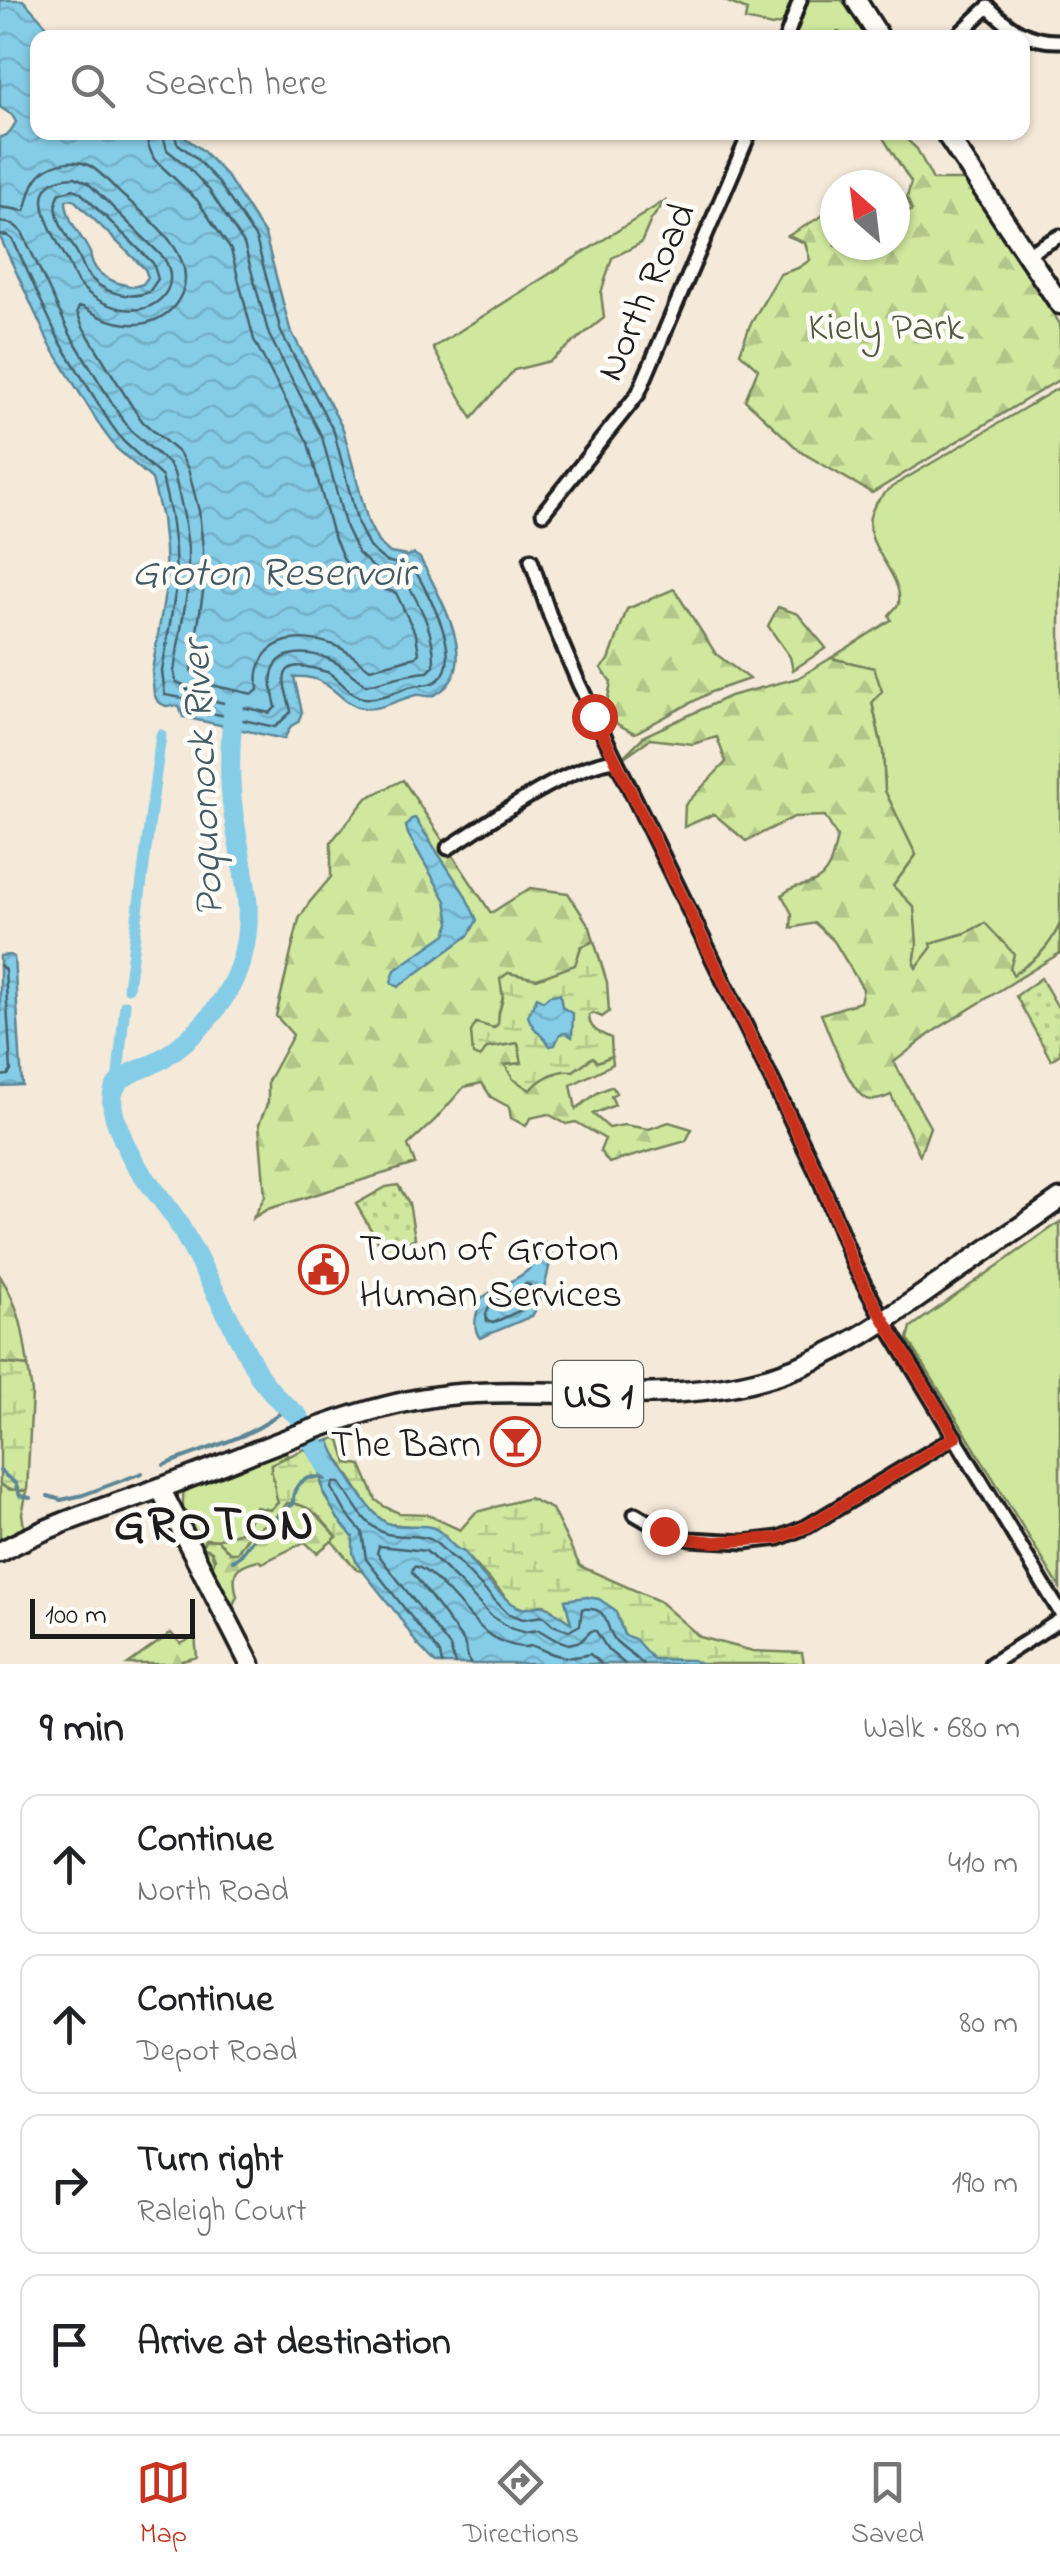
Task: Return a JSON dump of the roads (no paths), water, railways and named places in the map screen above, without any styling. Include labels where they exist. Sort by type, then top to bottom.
[{"type":"main road","points":[[856,0],[875,30]]},
{"type":"main road","points":[[950,140],[1060,304]]},
{"type":"main road","name":"US 1","points":[[0,1552],[70,1519],[399,1403],[502,1393],[662,1394],[728,1387],[771,1376],[821,1358],[885,1322],[1060,1199]]},
{"type":"main road","points":[[160,1488],[250,1664]]},
{"type":"street","points":[[789,30],[800,0]]},
{"type":"street","points":[[964,30],[988,7],[1015,30]]},
{"type":"street","points":[[1030,37],[1060,42]]},
{"type":"street","name":"North Road","points":[[543,513],[638,394],[747,140]]},
{"type":"street","points":[[1027,254],[1060,236]]},
{"type":"street","points":[[531,560],[566,655],[819,1177],[854,1266],[1060,1612]]},
{"type":"street","points":[[448,848],[576,772],[616,760]]},
{"type":"street","points":[[635,1514],[664,1531],[690,1539],[745,1542],[779,1538],[808,1526],[955,1437]]},
{"type":"street","points":[[990,1664],[1060,1620]]},
{"type":"water","name":"Groton Reservoir","points":[[0,0],[23,0],[51,30],[30,30],[30,140],[188,140],[227,176],[265,235],[290,329],[343,429],[368,522],[378,542],[390,553],[420,558],[450,620],[458,654],[456,669],[442,690],[431,696],[416,695],[363,708],[354,706],[318,680],[294,677],[302,712],[284,739],[183,717],[179,706],[158,702],[152,671],[166,587],[162,518],[152,479],[116,448],[102,429],[50,345],[0,237],[0,137],[8,134],[16,122],[0,107]],"holes":[[[73,199],[145,269],[148,277],[143,284],[133,287],[100,273],[71,221],[66,200]]]},
{"type":"water","points":[[415,818],[477,920],[469,935],[398,987],[391,982],[395,970],[446,934],[450,923],[446,901],[408,834],[406,826]]},
{"type":"water","points":[[0,956],[14,957],[22,1085],[0,1086]]},
{"type":"water","points":[[560,994],[562,1007],[573,1014],[572,1037],[560,1034],[555,1045],[550,1046],[528,1016],[537,997],[543,1001]]},
{"type":"water","points":[[545,1242],[552,1248],[549,1266],[532,1316],[480,1338],[475,1324],[482,1298],[527,1271]]},
{"type":"water","points":[[330,1440],[354,1485],[380,1518],[393,1525],[438,1530],[515,1605],[545,1606],[571,1623],[565,1600],[599,1599],[615,1610],[624,1635],[635,1639],[653,1659],[693,1660],[700,1664],[436,1664],[357,1564],[353,1537],[324,1494],[319,1464],[305,1449]]},
{"type":"waterway","name":"Poquonock River","points":[[234,704],[230,784],[247,899],[243,954],[231,986],[200,1028],[155,1063],[120,1081],[112,1104],[131,1156],[177,1221],[259,1376],[298,1416],[327,1467]]},
{"type":"waterway","points":[[128,988],[161,735]]},
{"type":"waterway","points":[[117,1084],[125,1005]]},
{"type":"waterway","points":[[164,1465],[246,1434],[288,1406]]},
{"type":"waterway","points":[[0,1471],[15,1483],[20,1496],[30,1498]]},
{"type":"waterway","points":[[48,1496],[61,1500],[83,1495],[142,1473]]},
{"type":"waterway","points":[[233,1561],[293,1503],[295,1490],[302,1482],[325,1479]]},
{"type":"place","name":"Town of Groton Human Services","points":[[324,1269]]},
{"type":"place","name":"The Barn","points":[[516,1442]]},
{"type":"district","name":"GROTON","points":[[215,1521]]},
{"type":"park label","name":"Kiely Park","points":[[886,325]]}]
